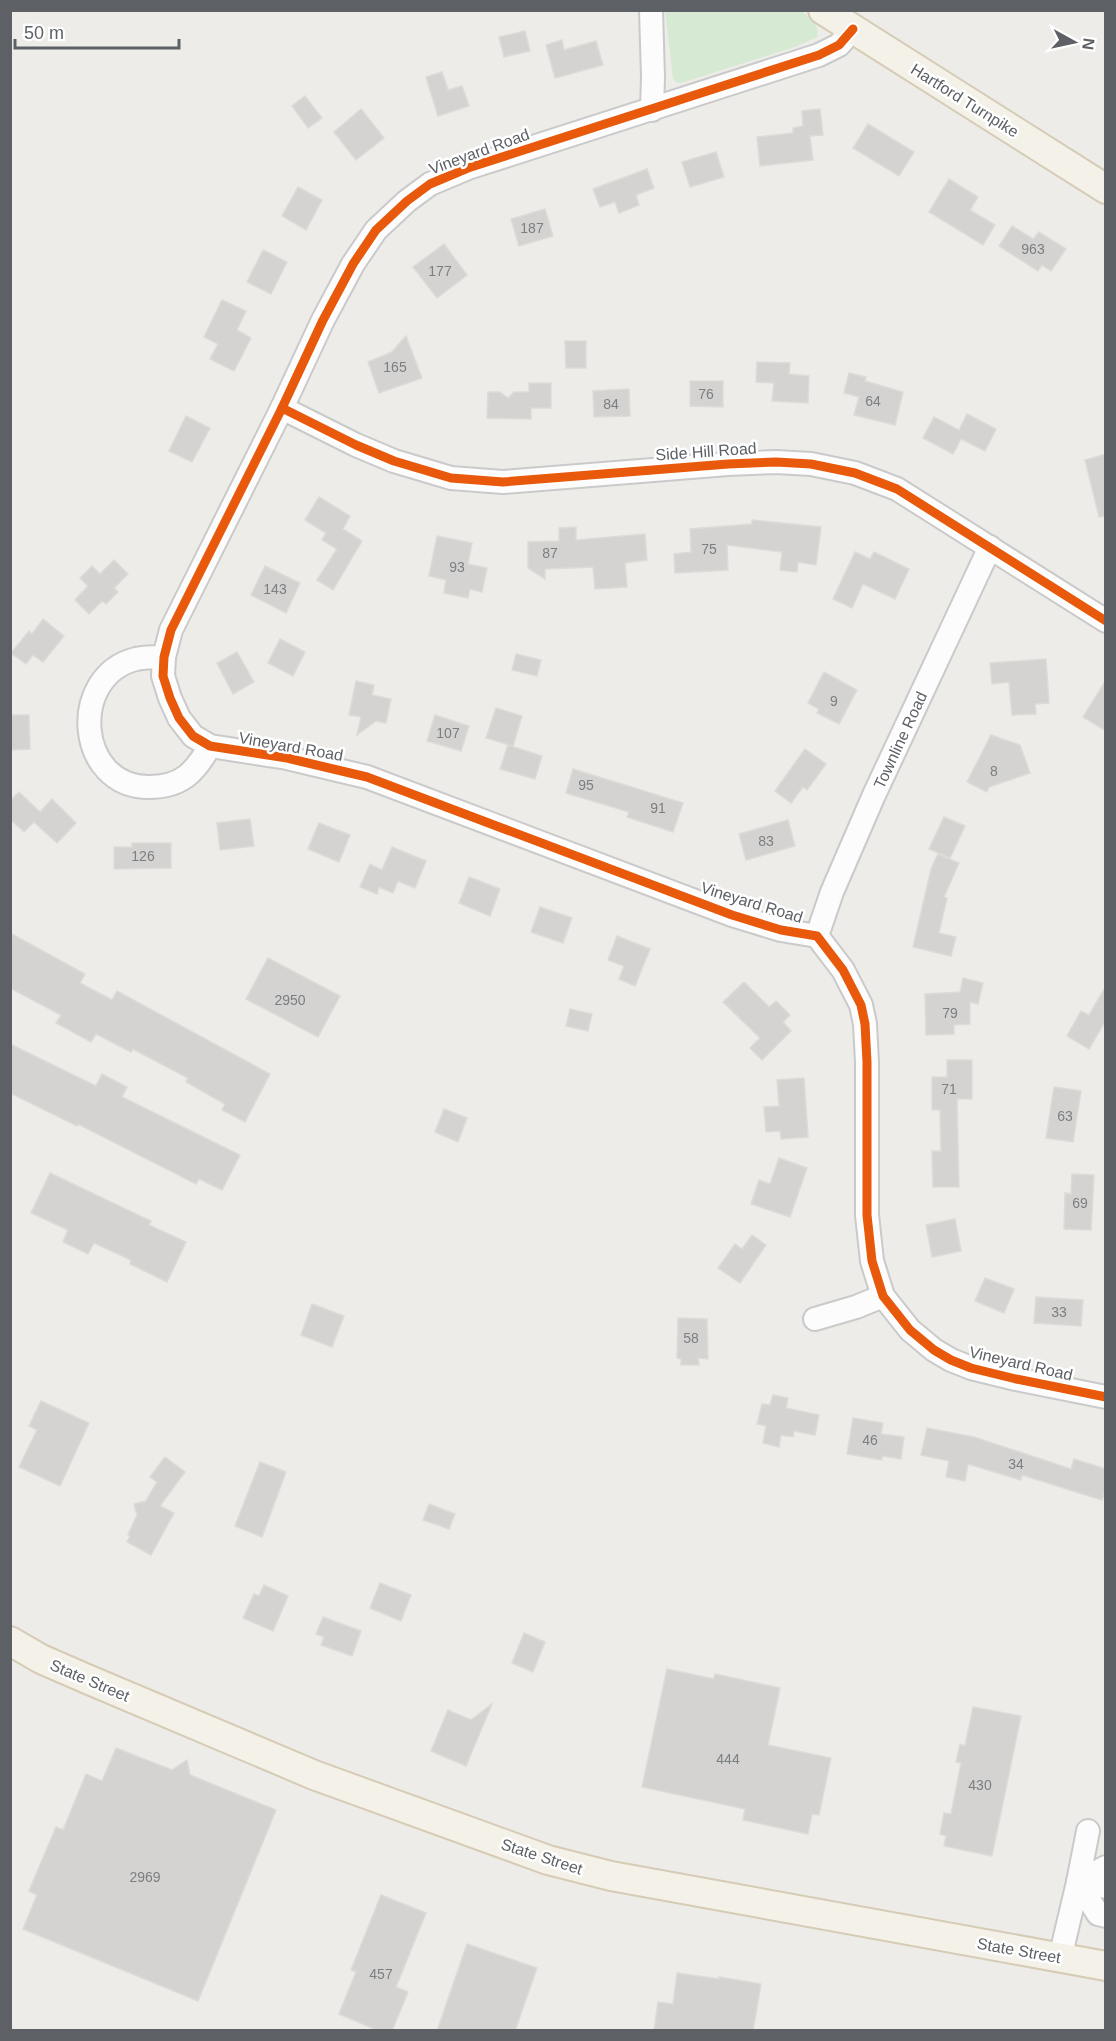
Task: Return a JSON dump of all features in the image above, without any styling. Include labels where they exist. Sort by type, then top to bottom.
[{"type":"main road","name":"Hartford Turnpike","points":[[823,10],[1106,189]]},
{"type":"main road","name":"State Street","points":[[10,1641],[41,1659],[314,1775],[548,1860],[611,1876],[1106,1966]]},
{"type":"street","points":[[651,10],[652,110]]},
{"type":"street","name":"Vineyard Road","points":[[853,29],[839,45],[819,55],[468,168],[430,184],[407,201],[376,230],[353,264],[323,320],[282,408],[171,630],[164,657],[163,676],[179,718],[193,736],[210,746],[287,758],[367,777],[732,915],[781,930],[817,936],[843,970],[861,1005],[865,1024],[867,1215],[872,1261],[883,1296],[910,1330],[934,1350],[951,1360],[1005,1377],[1106,1397]]},
{"type":"street","name":"Side Hill Road","points":[[282,408],[384,457],[451,478],[503,482],[776,462],[811,464],[855,473],[897,489],[1106,621]]},
{"type":"street","name":"Townline Road","points":[[817,936],[832,892],[874,795],[990,547]]},
{"type":"street","points":[[164,657],[134,659],[117,668],[100,684],[90,706],[89,728],[93,749],[105,769],[121,780],[141,787],[160,787],[181,781],[198,766],[210,746]]},
{"type":"street","points":[[815,1319],[883,1296]]},
{"type":"street","points":[[1060,1958],[1088,1831]]},
{"type":"street","points":[[1078,1882],[1106,1867]]},
{"type":"street","points":[[1078,1882],[1106,1887]]},
{"type":"street","points":[[1078,1882],[1098,1914],[1106,1916]]},
{"type":"green space","points":[[665,11],[800,11],[813,21],[818,32],[817,37],[795,47],[681,83],[676,82],[673,78]]},
{"type":"building","points":[[525,31],[530,51],[504,57],[499,37]]},
{"type":"building","points":[[562,40],[564,50],[596,41],[603,65],[555,78],[546,45]]},
{"type":"building","points":[[442,72],[448,90],[462,86],[469,106],[438,116],[426,77]]},
{"type":"building","points":[[305,96],[322,118],[308,128],[292,106]]},
{"type":"building","points":[[361,109],[384,138],[356,160],[334,132]]},
{"type":"building","points":[[820,109],[823,135],[810,136],[813,160],[760,166],[757,137],[793,133],[793,128],[803,126],[802,111]]},
{"type":"building","points":[[868,124],[914,152],[899,176],[853,148]]},
{"type":"building","points":[[716,152],[724,177],[690,187],[682,162]]},
{"type":"building","points":[[647,169],[654,188],[636,195],[639,205],[619,213],[615,202],[600,207],[593,189]]},
{"type":"building","points":[[949,179],[978,197],[970,210],[995,225],[983,245],[929,212]]},
{"type":"building","points":[[298,187],[322,200],[306,230],[282,216]]},
{"type":"building","points":[[545,209],[553,236],[519,246],[511,219]]},
{"type":"building","points":[[1012,226],[1033,239],[1039,232],[1066,249],[1051,271],[1042,265],[1038,271],[999,246]]},
{"type":"building","points":[[444,244],[467,275],[437,298],[413,267]]},
{"type":"building","points":[[263,250],[287,262],[271,294],[247,282]]},
{"type":"building","points":[[222,300],[246,311],[237,330],[251,338],[234,371],[210,359],[218,344],[204,337]]},
{"type":"building","points":[[406,336],[422,378],[379,393],[368,362],[392,352]]},
{"type":"building","points":[[565,341],[586,341],[586,368],[566,368]]},
{"type":"building","points":[[757,362],[790,363],[789,374],[809,376],[808,403],[772,401],[774,383],[756,382]]},
{"type":"building","points":[[849,373],[866,377],[865,381],[903,392],[895,425],[854,415],[859,397],[844,393]]},
{"type":"building","points":[[690,381],[723,381],[723,407],[690,406]]},
{"type":"building","points":[[529,383],[551,383],[551,408],[531,408],[531,419],[487,418],[488,392],[500,392],[508,398],[514,392],[529,392]]},
{"type":"building","points":[[629,389],[630,416],[594,417],[593,391]]},
{"type":"building","points":[[967,414],[996,429],[985,451],[961,439],[953,454],[923,438],[934,417],[959,430]]},
{"type":"building","points":[[186,416],[210,428],[192,462],[169,451]]},
{"type":"building","points":[[1106,454],[1106,516],[1099,517],[1085,460]]},
{"type":"building","points":[[319,497],[350,516],[343,529],[362,541],[333,590],[317,580],[337,549],[322,540],[326,533],[305,520]]},
{"type":"building","points":[[752,520],[821,527],[816,565],[798,562],[797,572],[780,570],[782,552],[727,545],[728,570],[675,573],[674,554],[691,552],[690,529],[752,524]]},
{"type":"building","points":[[576,527],[576,540],[645,534],[647,560],[625,563],[627,587],[595,589],[593,567],[545,569],[545,579],[528,568],[528,542],[559,541],[559,528]]},
{"type":"building","points":[[437,536],[472,543],[468,564],[487,568],[482,592],[470,589],[468,598],[444,593],[446,580],[429,576]]},
{"type":"building","points":[[855,552],[870,559],[874,552],[909,569],[895,599],[863,584],[852,608],[833,599]]},
{"type":"building","points":[[114,560],[128,574],[114,588],[118,592],[106,604],[102,601],[89,614],[75,600],[88,586],[80,578],[92,566],[100,574]]},
{"type":"building","points":[[265,566],[300,583],[286,613],[251,595]]},
{"type":"building","points":[[43,619],[64,636],[43,662],[33,655],[26,664],[11,653],[29,631],[32,634]]},
{"type":"building","points":[[280,639],[305,652],[293,676],[268,663]]},
{"type":"building","points":[[237,652],[254,682],[233,694],[217,663]]},
{"type":"building","points":[[516,654],[541,660],[537,676],[512,670]]},
{"type":"building","points":[[1046,659],[1049,703],[1035,704],[1036,714],[1012,715],[1009,682],[992,684],[990,663]]},
{"type":"building","points":[[824,672],[857,690],[839,724],[817,713],[819,709],[808,703]]},
{"type":"building","points":[[1106,680],[1106,731],[1083,717]]},
{"type":"building","points":[[356,681],[374,685],[372,695],[391,699],[386,723],[376,721],[357,735],[361,717],[349,715]]},
{"type":"building","points":[[496,708],[522,716],[513,746],[486,738]]},
{"type":"building","points":[[10,715],[29,715],[30,749],[10,750]]},
{"type":"building","points":[[435,715],[469,726],[461,751],[427,741]]},
{"type":"building","points":[[991,735],[1020,745],[1030,773],[989,787],[987,792],[967,782]]},
{"type":"building","points":[[508,745],[542,756],[535,779],[500,769]]},
{"type":"building","points":[[805,749],[826,764],[807,790],[803,787],[791,803],[775,791]]},
{"type":"building","points":[[573,769],[683,803],[673,832],[627,817],[629,812],[566,793]]},
{"type":"building","points":[[19,792],[40,812],[52,799],[76,823],[57,843],[34,822],[24,832],[10,819],[10,801]]},
{"type":"building","points":[[944,817],[965,826],[950,858],[929,849]]},
{"type":"building","points":[[250,819],[254,846],[220,850],[217,823]]},
{"type":"building","points":[[788,820],[795,846],[746,860],[739,834]]},
{"type":"building","points":[[319,823],[350,835],[339,862],[308,849]]},
{"type":"building","points":[[132,843],[171,843],[171,868],[114,869],[114,847],[132,847]]},
{"type":"building","points":[[392,847],[426,861],[415,888],[398,881],[393,893],[379,887],[377,894],[360,887],[370,864],[382,870]]},
{"type":"building","points":[[938,854],[959,863],[944,897],[947,898],[939,933],[956,937],[951,956],[913,947],[931,869]]},
{"type":"building","points":[[469,877],[500,889],[490,916],[459,903]]},
{"type":"building","points":[[540,907],[572,918],[563,943],[531,932]]},
{"type":"building","points":[[10,933],[85,974],[80,983],[112,1000],[117,991],[270,1074],[245,1122],[222,1110],[225,1104],[186,1082],[188,1078],[133,1049],[131,1052],[96,1034],[91,1042],[56,1023],[61,1015],[10,988]]},
{"type":"building","points":[[617,936],[650,949],[635,986],[619,979],[624,966],[608,960]]},
{"type":"building","points":[[268,958],[340,996],[318,1037],[246,999]]},
{"type":"building","points":[[963,978],[983,983],[978,1004],[970,1002],[970,1024],[954,1025],[954,1034],[926,1035],[925,994],[960,992]]},
{"type":"building","points":[[744,982],[769,1007],[776,1001],[790,1015],[783,1022],[791,1031],[762,1060],[750,1048],[760,1038],[723,1002]]},
{"type":"building","points":[[1106,986],[1106,1020],[1089,1049],[1067,1036],[1081,1011],[1089,1015]]},
{"type":"building","points":[[570,1009],[592,1014],[588,1031],[566,1026]]},
{"type":"building","points":[[10,1044],[96,1086],[102,1074],[127,1087],[122,1097],[240,1155],[222,1190],[199,1179],[196,1184],[78,1124],[77,1126],[10,1093]]},
{"type":"building","points":[[947,1060],[972,1060],[972,1099],[957,1099],[959,1187],[933,1187],[932,1151],[941,1151],[940,1110],[932,1110],[932,1077],[947,1077]]},
{"type":"building","points":[[804,1078],[808,1137],[781,1139],[780,1131],[766,1132],[764,1107],[779,1106],[777,1080]]},
{"type":"building","points":[[1054,1087],[1081,1091],[1073,1142],[1046,1138]]},
{"type":"building","points":[[444,1109],[467,1118],[458,1142],[435,1132]]},
{"type":"building","points":[[779,1158],[807,1168],[790,1217],[751,1204],[759,1180],[770,1184]]},
{"type":"building","points":[[50,1173],[151,1221],[149,1225],[186,1242],[167,1282],[130,1264],[131,1260],[94,1243],[88,1254],[63,1242],[68,1230],[31,1213]]},
{"type":"building","points":[[1072,1174],[1094,1175],[1091,1230],[1064,1229],[1065,1193],[1071,1194]]},
{"type":"building","points":[[955,1219],[961,1251],[932,1257],[926,1225]]},
{"type":"building","points":[[752,1235],[766,1245],[740,1283],[718,1268],[735,1244],[742,1249]]},
{"type":"building","points":[[985,1278],[1014,1289],[1004,1313],[975,1301]]},
{"type":"building","points":[[1036,1297],[1083,1300],[1081,1326],[1034,1323]]},
{"type":"building","points":[[312,1304],[344,1316],[332,1347],[301,1335]]},
{"type":"building","points":[[678,1318],[707,1319],[708,1359],[698,1358],[699,1365],[681,1365],[681,1359],[677,1358]]},
{"type":"building","points":[[773,1395],[788,1398],[786,1408],[819,1415],[815,1435],[794,1431],[793,1437],[781,1435],[779,1447],[763,1443],[766,1426],[757,1424],[762,1404],[770,1405]]},
{"type":"building","points":[[41,1401],[89,1423],[60,1486],[19,1467],[37,1430],[29,1426]]},
{"type":"building","points":[[853,1418],[883,1423],[881,1434],[904,1437],[901,1459],[882,1456],[882,1460],[847,1454]]},
{"type":"building","points":[[927,1428],[974,1437],[1071,1469],[1074,1459],[1106,1469],[1106,1488],[1102,1500],[1022,1475],[1021,1480],[968,1464],[965,1481],[946,1477],[949,1461],[921,1455]]},
{"type":"building","points":[[165,1457],[185,1472],[160,1506],[174,1513],[151,1555],[127,1542],[130,1536],[128,1535],[137,1515],[134,1504],[146,1501],[157,1482],[150,1477]]},
{"type":"building","points":[[260,1462],[286,1472],[262,1537],[235,1526]]},
{"type":"building","points":[[429,1504],[455,1514],[449,1529],[423,1520]]},
{"type":"building","points":[[380,1583],[411,1595],[401,1621],[370,1608]]},
{"type":"building","points":[[264,1585],[288,1596],[273,1631],[243,1618],[254,1594],[259,1596]]},
{"type":"building","points":[[323,1617],[361,1631],[352,1656],[321,1645],[324,1637],[316,1634]]},
{"type":"building","points":[[524,1633],[545,1642],[533,1672],[512,1663]]},
{"type":"building","points":[[667,1669],[714,1679],[715,1674],[780,1688],[768,1745],[831,1758],[819,1815],[812,1814],[808,1834],[743,1820],[745,1809],[642,1787]]},
{"type":"building","points":[[492,1704],[466,1766],[431,1751],[448,1710],[471,1720]]},
{"type":"building","points":[[973,1707],[1021,1716],[992,1856],[944,1846],[946,1836],[940,1834],[944,1813],[951,1814],[961,1763],[956,1762],[960,1744],[965,1746]]},
{"type":"building","points":[[116,1748],[172,1770],[187,1760],[190,1775],[276,1810],[198,2001],[23,1929],[37,1895],[29,1891],[56,1827],[63,1830],[86,1774],[102,1781]]},
{"type":"building","points":[[381,1895],[426,1913],[396,1987],[408,1992],[392,2031],[379,2031],[339,2014],[356,1972],[351,1970]]},
{"type":"building","points":[[467,1944],[537,1968],[515,2031],[437,2031]]},
{"type":"building","points":[[677,1973],[761,1984],[753,2031],[654,2031],[658,2002],[673,2004]]},
{"type":"cycle path","points":[[853,29],[839,45],[819,55],[468,168],[430,184],[407,201],[376,230],[353,264],[323,320],[282,408],[171,630],[164,657],[163,676],[179,718],[193,736],[210,746],[287,758],[367,777],[732,915],[781,930],[817,936],[843,970],[861,1005],[865,1024],[867,1215],[872,1261],[883,1296],[910,1330],[934,1350],[951,1360],[971,1368],[1016,1379],[1106,1397]]},
{"type":"cycle path","points":[[282,408],[394,461],[451,478],[503,482],[776,462],[811,464],[855,473],[897,489],[1106,621]]}]
